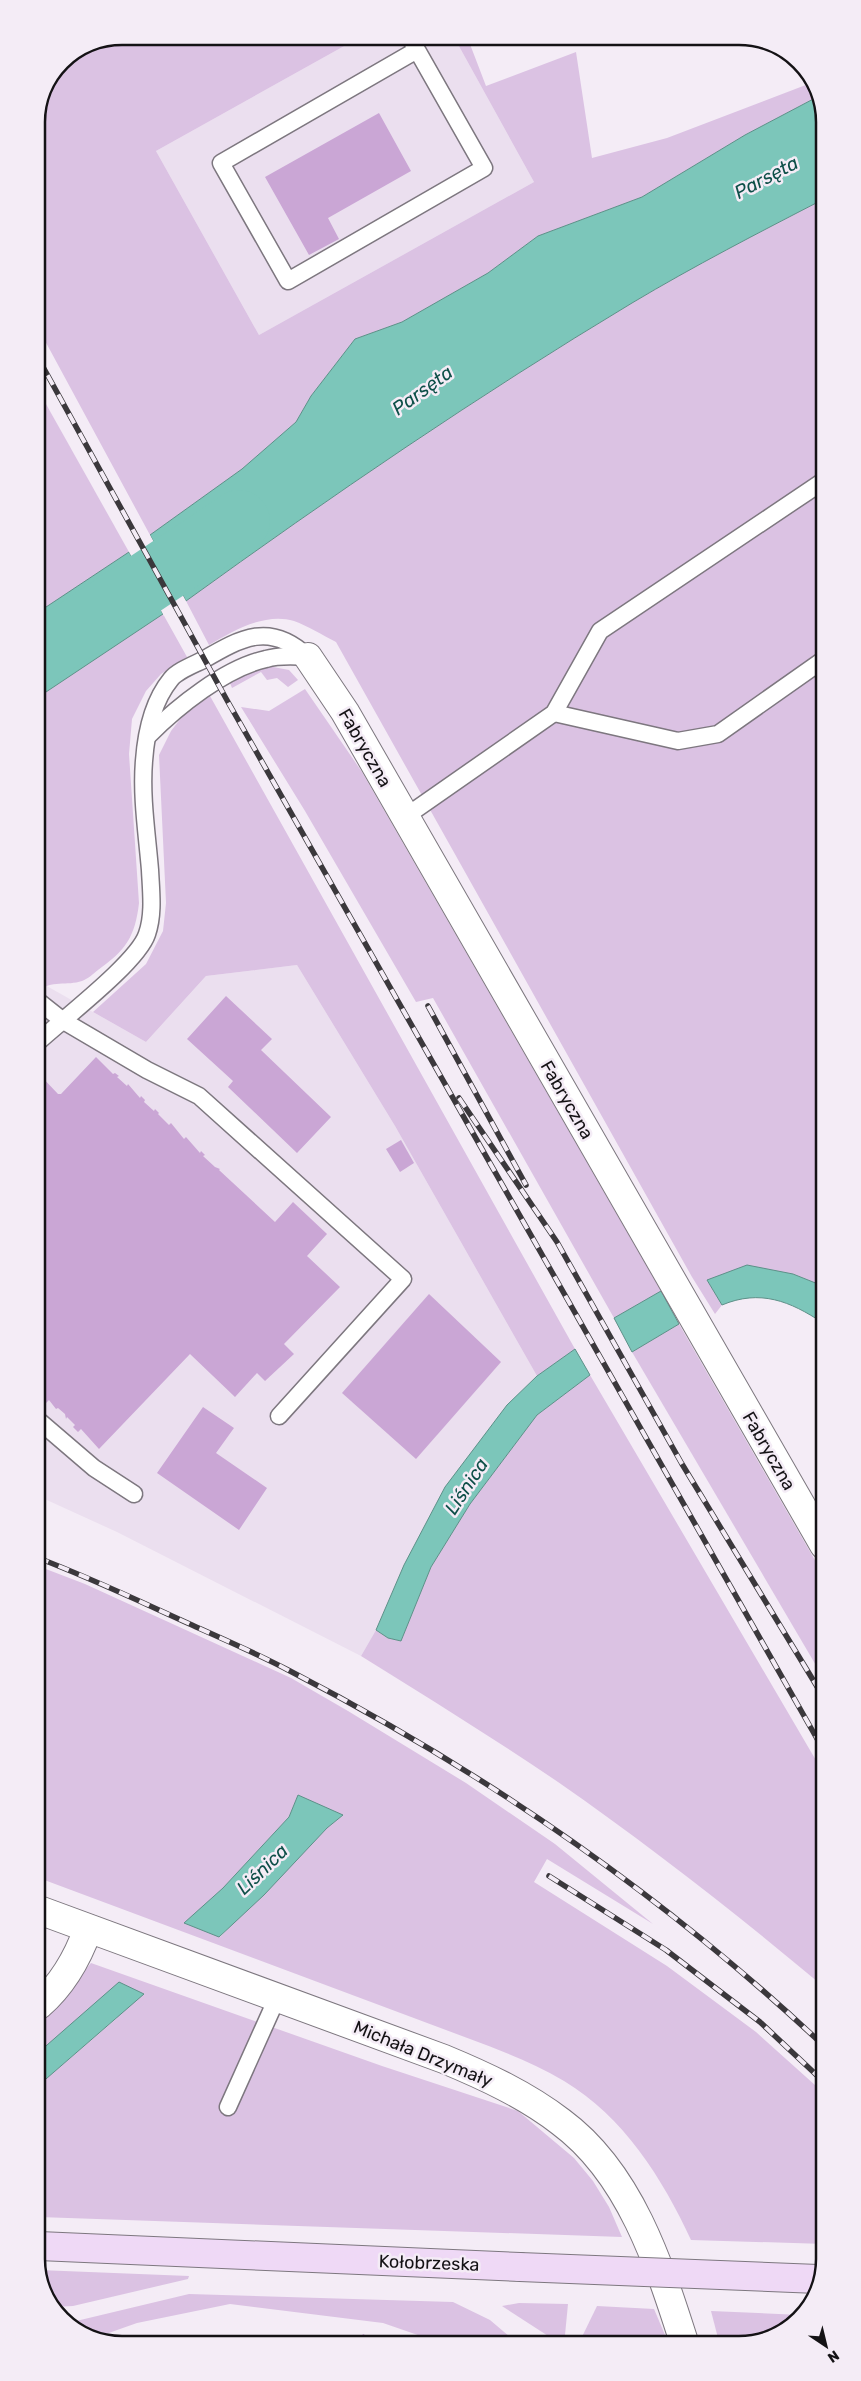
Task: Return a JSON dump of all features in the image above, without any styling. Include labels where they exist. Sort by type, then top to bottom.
[{"type":"main road","name":"Kołobrzeska","points":[[45,2246],[814,2279]]},
{"type":"street","name":"Fabryczna","points":[[308,656],[345,712],[816,1531]]},
{"type":"street","name":"Michała Drzymały","points":[[45,1912],[472,2071],[524,2097],[572,2130],[598,2158],[629,2204],[658,2267],[682,2336]]},
{"type":"street","points":[[45,1998],[65,1975],[80,1952],[88,1929]]},
{"type":"lane","points":[[414,45],[484,168],[288,281],[221,163],[414,45]]},
{"type":"lane","points":[[405,817],[554,713],[600,631],[816,486]]},
{"type":"lane","points":[[45,1036],[138,950],[147,934],[151,913],[151,887],[144,761],[154,709],[172,678],[238,640],[269,635],[295,644],[308,656]]},
{"type":"lane","points":[[148,736],[189,699],[248,664],[266,658],[308,656]]},
{"type":"lane","points":[[554,713],[678,741],[718,734],[816,664]]},
{"type":"lane","points":[[45,1007],[62,1020],[147,1070],[199,1096],[403,1279],[279,1416]]},
{"type":"lane","points":[[45,1426],[94,1468],[134,1494]]},
{"type":"lane","points":[[228,2107],[277,1998]]},
{"type":"shaded area","points":[[346,45],[458,45],[534,182],[259,335],[156,151]]},
{"type":"shaded area","points":[[346,45],[156,151],[259,335],[534,182],[458,45],[470,45],[486,86],[576,52],[592,158],[667,138],[806,85],[812,100],[745,135],[642,197],[538,236],[488,273],[402,322],[355,339],[311,396],[296,422],[242,469],[150,535],[45,341],[45,117],[53,88],[68,68],[79,58],[107,46]]},
{"type":"shaded area","points":[[816,203],[816,1283],[793,1274],[707,1280],[722,1305],[715,1314],[692,1277],[336,642],[294,621],[272,619],[250,624],[209,645],[186,601],[295,523],[462,410],[655,289]]},
{"type":"shaded area","points":[[45,402],[129,552],[45,608]]},
{"type":"shaded area","points":[[163,614],[187,657],[161,674],[146,691],[132,719],[129,754],[139,903],[132,934],[116,956],[89,977],[82,981],[54,984],[45,987],[45,693]]},
{"type":"shaded area","points":[[268,666],[289,670],[298,680],[288,687],[277,678],[267,680],[261,672],[232,688],[230,683],[260,667]]},
{"type":"shaded area","points":[[305,689],[362,772],[661,1291],[614,1318],[433,998],[416,1002],[305,811],[241,707],[269,711]]},
{"type":"shaded area","points":[[210,696],[575,1349],[537,1376],[395,1126],[297,965],[206,976],[146,1042],[93,1012],[146,964],[163,931],[166,903],[159,755],[171,731],[184,714]]},
{"type":"shaded area","points":[[297,965],[395,1126],[537,1376],[507,1405],[478,1443],[404,1565],[376,1630],[361,1656],[117,1532],[45,1499],[45,985],[146,1042],[206,976]]},
{"type":"shaded area","points":[[679,1324],[816,1562],[816,1665],[632,1352]]},
{"type":"shaded area","points":[[590,1375],[816,1760],[816,1980],[693,1882],[592,1806],[509,1750],[361,1656],[376,1630],[388,1638],[401,1641],[431,1567],[470,1504],[537,1415]]},
{"type":"shaded area","points":[[45,1569],[85,1584],[291,1678],[348,1711],[466,1783],[555,1844],[653,1924],[547,1859],[534,1882],[667,1966],[756,2032],[816,2086],[816,2244],[691,2240],[668,2194],[654,2172],[623,2131],[605,2112],[564,2081],[518,2058],[45,1880]],"holes":[[[298,1795],[342,1816],[327,1828],[220,1937],[185,1923],[223,1888],[289,1817]]]},
{"type":"shaded area","points":[[91,1963],[382,2066],[518,2111],[574,2158],[593,2181],[609,2207],[622,2237],[45,2217],[45,2080],[117,2018],[51,2042],[45,2047],[45,2015]]},
{"type":"shaded area","points":[[46,2270],[189,2276],[188,2279],[73,2306],[61,2306],[51,2288]]},
{"type":"shaded area","points":[[189,2294],[453,2302],[490,2320],[509,2336],[421,2336],[383,2323],[230,2304],[137,2323],[105,2334],[77,2321]]},
{"type":"shaded area","points":[[519,2303],[568,2304],[565,2335],[548,2336],[502,2306]]},
{"type":"shaded area","points":[[597,2306],[654,2309],[665,2336],[582,2336]]},
{"type":"shaded area","points":[[711,2311],[792,2315],[782,2323],[759,2333],[739,2336],[717,2336]]},
{"type":"water","points":[[812,100],[816,122],[816,203],[655,289],[575,338],[462,410],[350,485],[186,601],[150,535],[242,469],[296,422],[311,396],[355,339],[402,322],[488,273],[538,236],[642,197],[745,135]]},
{"type":"water","points":[[129,552],[163,614],[45,693],[45,608]]},
{"type":"water","points":[[747,1265],[793,1274],[816,1283],[816,1318],[787,1303],[762,1298],[736,1300],[722,1305],[707,1280]]},
{"type":"water","points":[[661,1291],[679,1324],[632,1352],[614,1318]]},
{"type":"water","name":"Liśnica","points":[[575,1349],[590,1375],[537,1415],[470,1504],[431,1567],[401,1641],[388,1638],[376,1630],[404,1565],[445,1487],[507,1405],[537,1376]]},
{"type":"water","name":"Liśnica","points":[[298,1795],[343,1815],[327,1828],[264,1895],[219,1937],[184,1923],[223,1888],[289,1817]]},
{"type":"water","points":[[119,1982],[144,1994],[45,2080],[45,2047]]},
{"type":"pier","points":[[148,533],[187,603],[183,602],[147,537]]},
{"type":"pier","points":[[128,550],[131,551],[165,613],[164,616]]},
{"type":"building","points":[[379,113],[411,171],[328,218],[339,239],[309,255],[265,177]]},
{"type":"building","points":[[226,996],[272,1039],[261,1050],[331,1117],[297,1153],[228,1087],[233,1081],[187,1039]]},
{"type":"building","points":[[96,1057],[113,1074],[115,1073],[119,1076],[117,1077],[127,1086],[128,1084],[140,1098],[141,1096],[145,1100],[144,1102],[154,1111],[155,1109],[169,1125],[171,1123],[184,1139],[186,1137],[200,1153],[201,1151],[205,1155],[203,1156],[220,1169],[275,1222],[293,1202],[327,1234],[307,1256],[340,1287],[284,1344],[294,1354],[265,1381],[257,1373],[235,1397],[190,1354],[99,1449],[81,1429],[78,1432],[73,1427],[75,1425],[67,1417],[66,1419],[65,1414],[58,1408],[56,1409],[49,1400],[45,1404],[45,1080],[58,1094],[61,1094]]},
{"type":"building","points":[[401,1140],[414,1163],[400,1172],[386,1149]]},
{"type":"building","points":[[429,1294],[501,1362],[416,1459],[342,1393]]},
{"type":"building","points":[[203,1407],[234,1428],[216,1453],[267,1488],[239,1530],[157,1473]]},
{"type":"waterway","name":"Parsęta","points":[[45,651],[239,521]]},
{"type":"railway","points":[[45,370],[228,702],[816,1737]]},
{"type":"railway","points":[[428,1006],[526,1185]]},
{"type":"railway","points":[[459,1098],[557,1242],[682,1464],[816,1685]]},
{"type":"railway","points":[[45,1561],[116,1590],[266,1659],[362,1710],[433,1751],[502,1794],[636,1888],[764,1991],[816,2039]]},
{"type":"railway","points":[[549,1876],[666,1950],[760,2022],[816,2074]]}]
